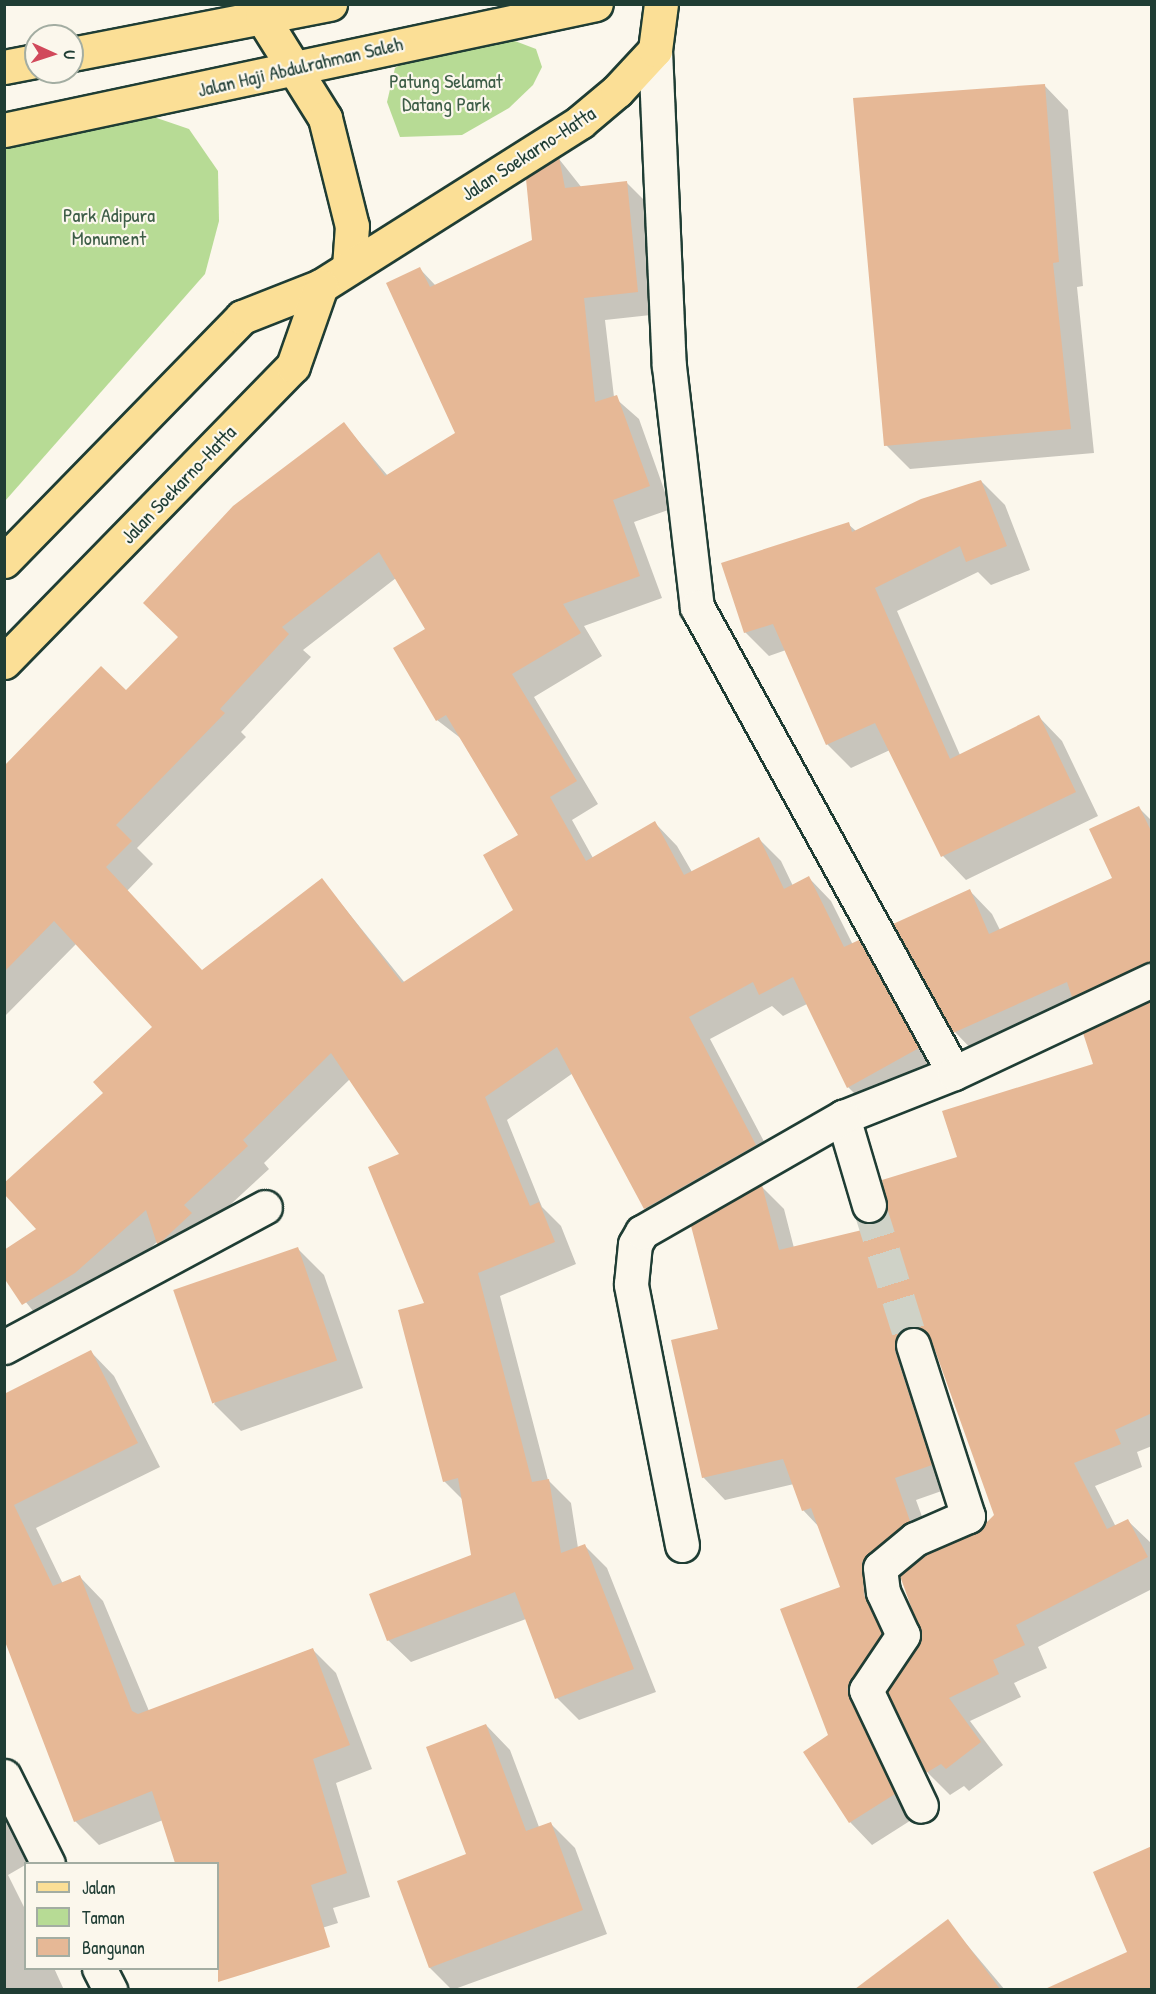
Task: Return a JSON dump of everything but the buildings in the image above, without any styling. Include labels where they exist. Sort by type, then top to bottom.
[{"type":"main road","points":[[84,51],[260,11],[330,4]]},
{"type":"main road","name":"Jalan Haji Abdulrahman Saleh","points":[[4,130],[596,4]]},
{"type":"main road","points":[[655,50],[661,4]]},
{"type":"main road","points":[[260,11],[326,118],[339,159],[352,226],[349,267]]},
{"type":"main road","name":"Jalan Soekarno-Hatta","points":[[4,561],[242,317],[321,286],[580,122],[618,92],[655,50]]},
{"type":"main road","points":[[4,67],[24,63]]},
{"type":"main road","name":"Jalan Soekarno-Hatta","points":[[4,662],[293,366],[321,286]]},
{"type":"street","points":[[655,50],[669,366],[697,607],[954,1073]]},
{"type":"street","points":[[682,1545],[632,1284],[635,1244],[642,1232],[843,1118],[954,1073],[1152,980]]},
{"type":"street","points":[[843,1118],[869,1205]]},
{"type":"street","points":[[4,1347],[265,1207]]},
{"type":"street","points":[[914,1345],[968,1516],[915,1539],[880,1568],[883,1592],[903,1635],[866,1690],[921,1806]]},
{"type":"street","points":[[4,1776],[47,1862]]},
{"type":"street","points":[[100,1970],[110,1989]]},
{"type":"green space","name":"Patung Selamat Datang Park","points":[[485,40],[515,41],[536,49],[542,67],[533,85],[509,108],[462,135],[400,137],[387,102],[395,68],[420,53]]},
{"type":"green space","name":"Park Adipura Monument","points":[[148,115],[189,129],[218,171],[219,221],[205,274],[5,501],[5,138]]},
{"type":"tunnel","points":[[869,1205],[913,1345]]}]
